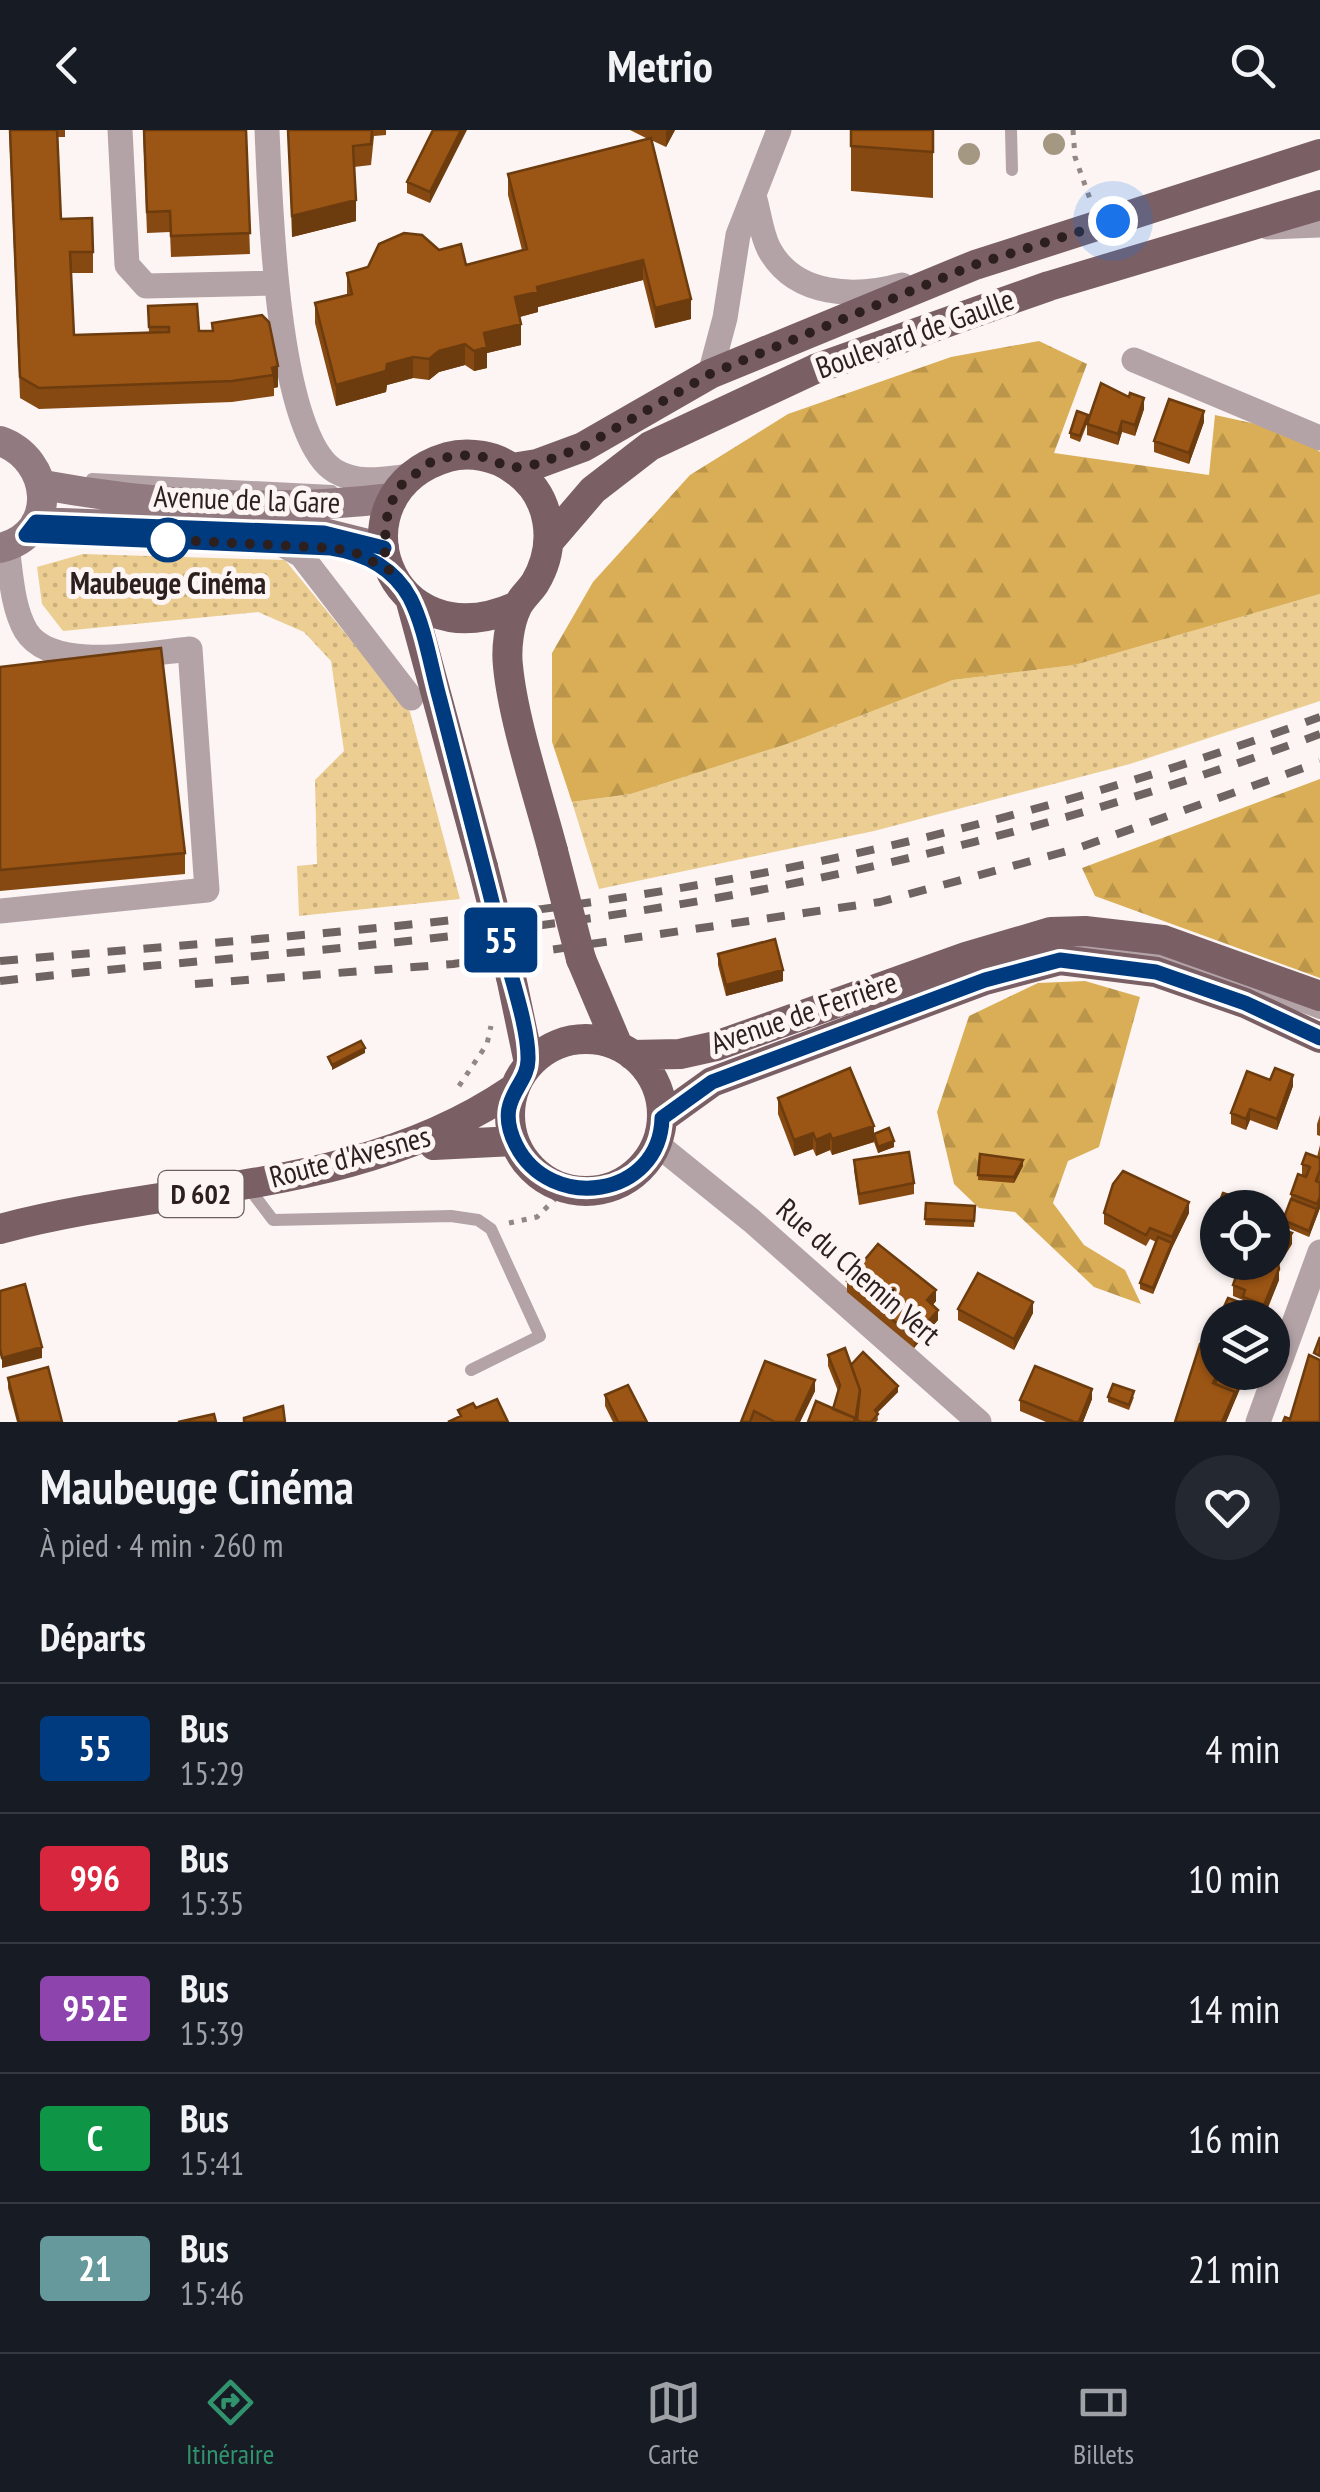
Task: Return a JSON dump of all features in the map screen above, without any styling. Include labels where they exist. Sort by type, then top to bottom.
[{"type":"main road","name":"Boulevard de Gaulle","points":[[512,468],[537,464],[583,447],[710,374],[974,265],[1320,154]]},
{"type":"main road","name":"Boulevard de Gaulle","points":[[551,540],[594,490],[650,446],[814,368],[1049,286],[1320,205]]},
{"type":"main road","points":[[0,418],[7,444],[41,480],[17,538],[324,533],[386,559]]},
{"type":"main road","points":[[529,1063],[483,867],[410,598],[386,559],[383,528],[392,492],[431,462],[455,455],[480,456],[512,468],[540,498],[551,540],[546,561],[517,606],[508,667],[581,959],[625,1050],[654,1083],[660,1132],[634,1173],[614,1185],[590,1190],[566,1188],[544,1178],[526,1162],[514,1141],[509,1121],[512,1090],[529,1063],[548,1048],[571,1040],[595,1039],[625,1050]]},
{"type":"main road","name":"Avenue de la Gare","points":[[41,480],[84,492],[211,502],[341,505],[392,492]]},
{"type":"main road","points":[[410,598],[448,618],[475,620],[517,606]]},
{"type":"main road","name":"Avenue de Ferrière","points":[[625,1050],[680,1054],[716,1046],[984,950],[1051,932],[1084,931],[1163,940],[1320,996]]},
{"type":"main road","name":"Avenue de Ferrière","points":[[660,1132],[712,1082],[968,986],[1060,960],[1156,972],[1245,1003],[1320,1038]]},
{"type":"main road","name":"Route d'Avesnes","points":[[0,1229],[84,1210],[246,1185],[401,1150],[466,1122],[512,1090]]},
{"type":"main road","name":"D 602","points":[[401,1150],[464,1141],[514,1141]]},
{"type":"street","points":[[120,130],[128,264],[146,286],[275,282]]},
{"type":"street","points":[[267,130],[275,282],[284,342],[306,428],[319,457],[334,470],[392,492]]},
{"type":"street","points":[[710,374],[725,318],[738,235],[778,130]]},
{"type":"street","points":[[754,196],[770,249],[800,282],[843,293],[878,292],[974,265]]},
{"type":"street","points":[[1248,228],[1320,225]]},
{"type":"street","points":[[1134,360],[1320,438]]},
{"type":"street","points":[[0,912],[207,890],[190,649],[84,656],[44,650],[24,628],[19,614],[17,538]]},
{"type":"street","points":[[283,545],[302,556],[411,698]]},
{"type":"street","name":"Rue du Chemin Vert","points":[[660,1132],[692,1172],[979,1422]]},
{"type":"street","points":[[1258,1422],[1320,1252]]},
{"type":"lane","points":[[1011,130],[1012,170]]},
{"type":"lane","points":[[17,538],[283,545],[352,551],[386,559]]},
{"type":"lane","points":[[716,1046],[854,1011],[1022,953],[1052,948],[1162,956],[1320,1013]]},
{"type":"lane","points":[[246,1185],[274,1220],[450,1216],[478,1220],[490,1229],[540,1336],[472,1370]]},
{"type":"path","points":[[1073,130],[1075,157],[1091,203]]},
{"type":"path","points":[[447,1095],[476,1065],[487,1044],[494,1014]]},
{"type":"path","points":[[502,1224],[536,1217],[566,1188]]},
{"type":"shaded area","points":[[83,554],[285,560],[410,712],[460,899],[299,916],[297,866],[317,864],[315,780],[344,751],[331,661],[304,632],[258,612],[63,631],[42,604],[37,567]]},
{"type":"shaded area","points":[[1320,594],[1320,701],[1130,764],[874,831],[599,889],[572,802],[631,794],[790,743],[953,680],[1075,665]]},
{"type":"green space","points":[[1039,341],[1087,364],[1054,453],[1209,475],[1215,415],[1292,432],[1320,452],[1320,594],[1075,665],[953,680],[790,743],[631,794],[572,802],[552,742],[552,653],[593,582],[690,475],[788,414],[951,357]]},
{"type":"green space","points":[[1320,779],[1320,978],[1095,896],[1082,868]]},
{"type":"green space","points":[[1085,981],[1140,997],[1099,1147],[1068,1161],[1053,1203],[1084,1245],[1125,1270],[1141,1304],[1094,1287],[1015,1212],[979,1208],[954,1184],[937,1112],[969,1016],[1038,983]]},
{"type":"building","points":[[10,130],[57,130],[61,219],[92,218],[93,252],[70,252],[74,335],[169,332],[169,327],[149,327],[148,306],[197,304],[199,331],[213,331],[212,323],[262,315],[269,322],[278,366],[272,368],[274,375],[232,381],[39,388],[20,377]]},
{"type":"building","points":[[144,130],[246,130],[250,233],[171,236],[170,211],[147,212]]},
{"type":"building","points":[[288,130],[372,130],[371,144],[353,146],[356,200],[292,216]]},
{"type":"building","points":[[433,130],[461,130],[430,192],[407,182]]},
{"type":"building","points":[[851,130],[933,130],[933,152],[851,146]]},
{"type":"building","points":[[651,138],[691,299],[655,308],[643,260],[537,287],[538,292],[515,297],[521,324],[484,333],[487,347],[474,351],[465,344],[439,351],[429,359],[413,357],[387,364],[386,371],[336,385],[315,303],[352,294],[347,273],[368,267],[379,244],[404,233],[422,235],[439,250],[461,244],[466,265],[527,249],[508,174]]},
{"type":"building","points":[[1101,383],[1129,397],[1130,393],[1144,398],[1135,425],[1122,421],[1118,434],[1087,424]]},
{"type":"building","points":[[1169,399],[1204,411],[1189,453],[1154,441]]},
{"type":"building","points":[[1077,411],[1088,415],[1080,436],[1070,433]]},
{"type":"building","points":[[161,648],[185,853],[0,870],[0,667]]},
{"type":"building","points":[[775,939],[783,970],[726,985],[718,954]]},
{"type":"building","points":[[361,1041],[365,1048],[332,1065],[328,1057]]},
{"type":"building","points":[[850,1068],[874,1126],[832,1139],[830,1134],[816,1140],[813,1133],[794,1140],[778,1098]]},
{"type":"building","points":[[1275,1068],[1293,1075],[1277,1119],[1250,1109],[1246,1119],[1231,1113],[1247,1071],[1270,1080]]},
{"type":"building","points":[[889,1128],[894,1141],[878,1147],[874,1134]]},
{"type":"building","points":[[909,1152],[914,1183],[859,1194],[854,1160]]},
{"type":"building","points":[[1306,1153],[1320,1158],[1317,1204],[1291,1194],[1298,1174],[1306,1177],[1310,1167],[1302,1164]]},
{"type":"building","points":[[980,1154],[1023,1160],[1014,1177],[978,1175]]},
{"type":"building","points":[[1123,1171],[1189,1202],[1172,1237],[1150,1228],[1146,1235],[1104,1213],[1113,1184]]},
{"type":"building","points":[[1290,1202],[1317,1209],[1309,1231],[1290,1223]]},
{"type":"building","points":[[926,1203],[975,1206],[974,1221],[925,1219]]},
{"type":"building","points":[[1158,1237],[1172,1243],[1153,1288],[1140,1283]]},
{"type":"building","points":[[878,1244],[936,1290],[927,1300],[938,1310],[914,1338],[847,1281]]},
{"type":"building","points":[[978,1273],[1033,1302],[1014,1339],[958,1309]]},
{"type":"building","points":[[1235,1280],[1274,1280],[1266,1300],[1243,1297],[1245,1290],[1233,1285]]},
{"type":"building","points":[[25,1284],[42,1347],[2,1358],[0,1291]]},
{"type":"building","points":[[1200,1344],[1200,1390],[1235,1392],[1222,1422],[1175,1422]]},
{"type":"building","points":[[845,1348],[860,1390],[855,1422],[855,1418],[833,1409],[840,1385],[828,1355]]},
{"type":"building","points":[[863,1352],[898,1386],[875,1410],[878,1414],[871,1422],[857,1420],[860,1390],[851,1365]]},
{"type":"building","points":[[1309,1355],[1320,1360],[1320,1422],[1283,1422],[1285,1417],[1290,1419]]},
{"type":"building","points":[[765,1361],[815,1380],[795,1422],[775,1422],[754,1411],[750,1422],[741,1422]]},
{"type":"building","points":[[1035,1366],[1092,1389],[1079,1422],[1020,1400]]},
{"type":"building","points":[[48,1367],[62,1422],[19,1422],[8,1378]]},
{"type":"building","points":[[1113,1384],[1134,1391],[1129,1405],[1108,1397]]},
{"type":"building","points":[[628,1385],[647,1422],[618,1422],[605,1395]]},
{"type":"building","points":[[497,1399],[508,1422],[448,1422],[461,1416],[458,1410]]},
{"type":"building","points":[[816,1401],[855,1418],[854,1422],[808,1422]]},
{"type":"building","points":[[283,1406],[285,1422],[244,1422],[244,1418]]},
{"type":"building","points":[[214,1414],[216,1422],[178,1422]]},
{"type":"railway","points":[[0,961],[475,917],[720,881],[894,845],[1067,800],[1320,717]]},
{"type":"railway","points":[[0,981],[475,933],[632,912],[807,881],[1066,817],[1320,734]]},
{"type":"railway","points":[[195,984],[453,964],[880,902],[1075,849],[1320,762]]},
{"type":"bus line","name":"55","points":[[384,548],[324,533],[84,523],[36,522],[26,535],[331,548],[352,551],[389,570],[410,598],[433,673],[514,994],[529,1063],[512,1090],[509,1121],[514,1141],[526,1162],[544,1178],[566,1188],[590,1190],[614,1185],[634,1173],[658,1145],[662,1118],[712,1082],[848,1029],[1036,964],[1080,961],[1156,972],[1245,1003],[1320,1038]]},
{"type":"place","name":"Maubeuge Cinéma","points":[[168,540]]},
{"type":"route","points":[[168,540],[155,539],[331,548],[352,551],[389,570],[383,528],[392,498],[410,476],[431,462],[455,455],[498,460],[512,468],[537,464],[583,447],[710,374],[974,265],[1113,221]]}]
